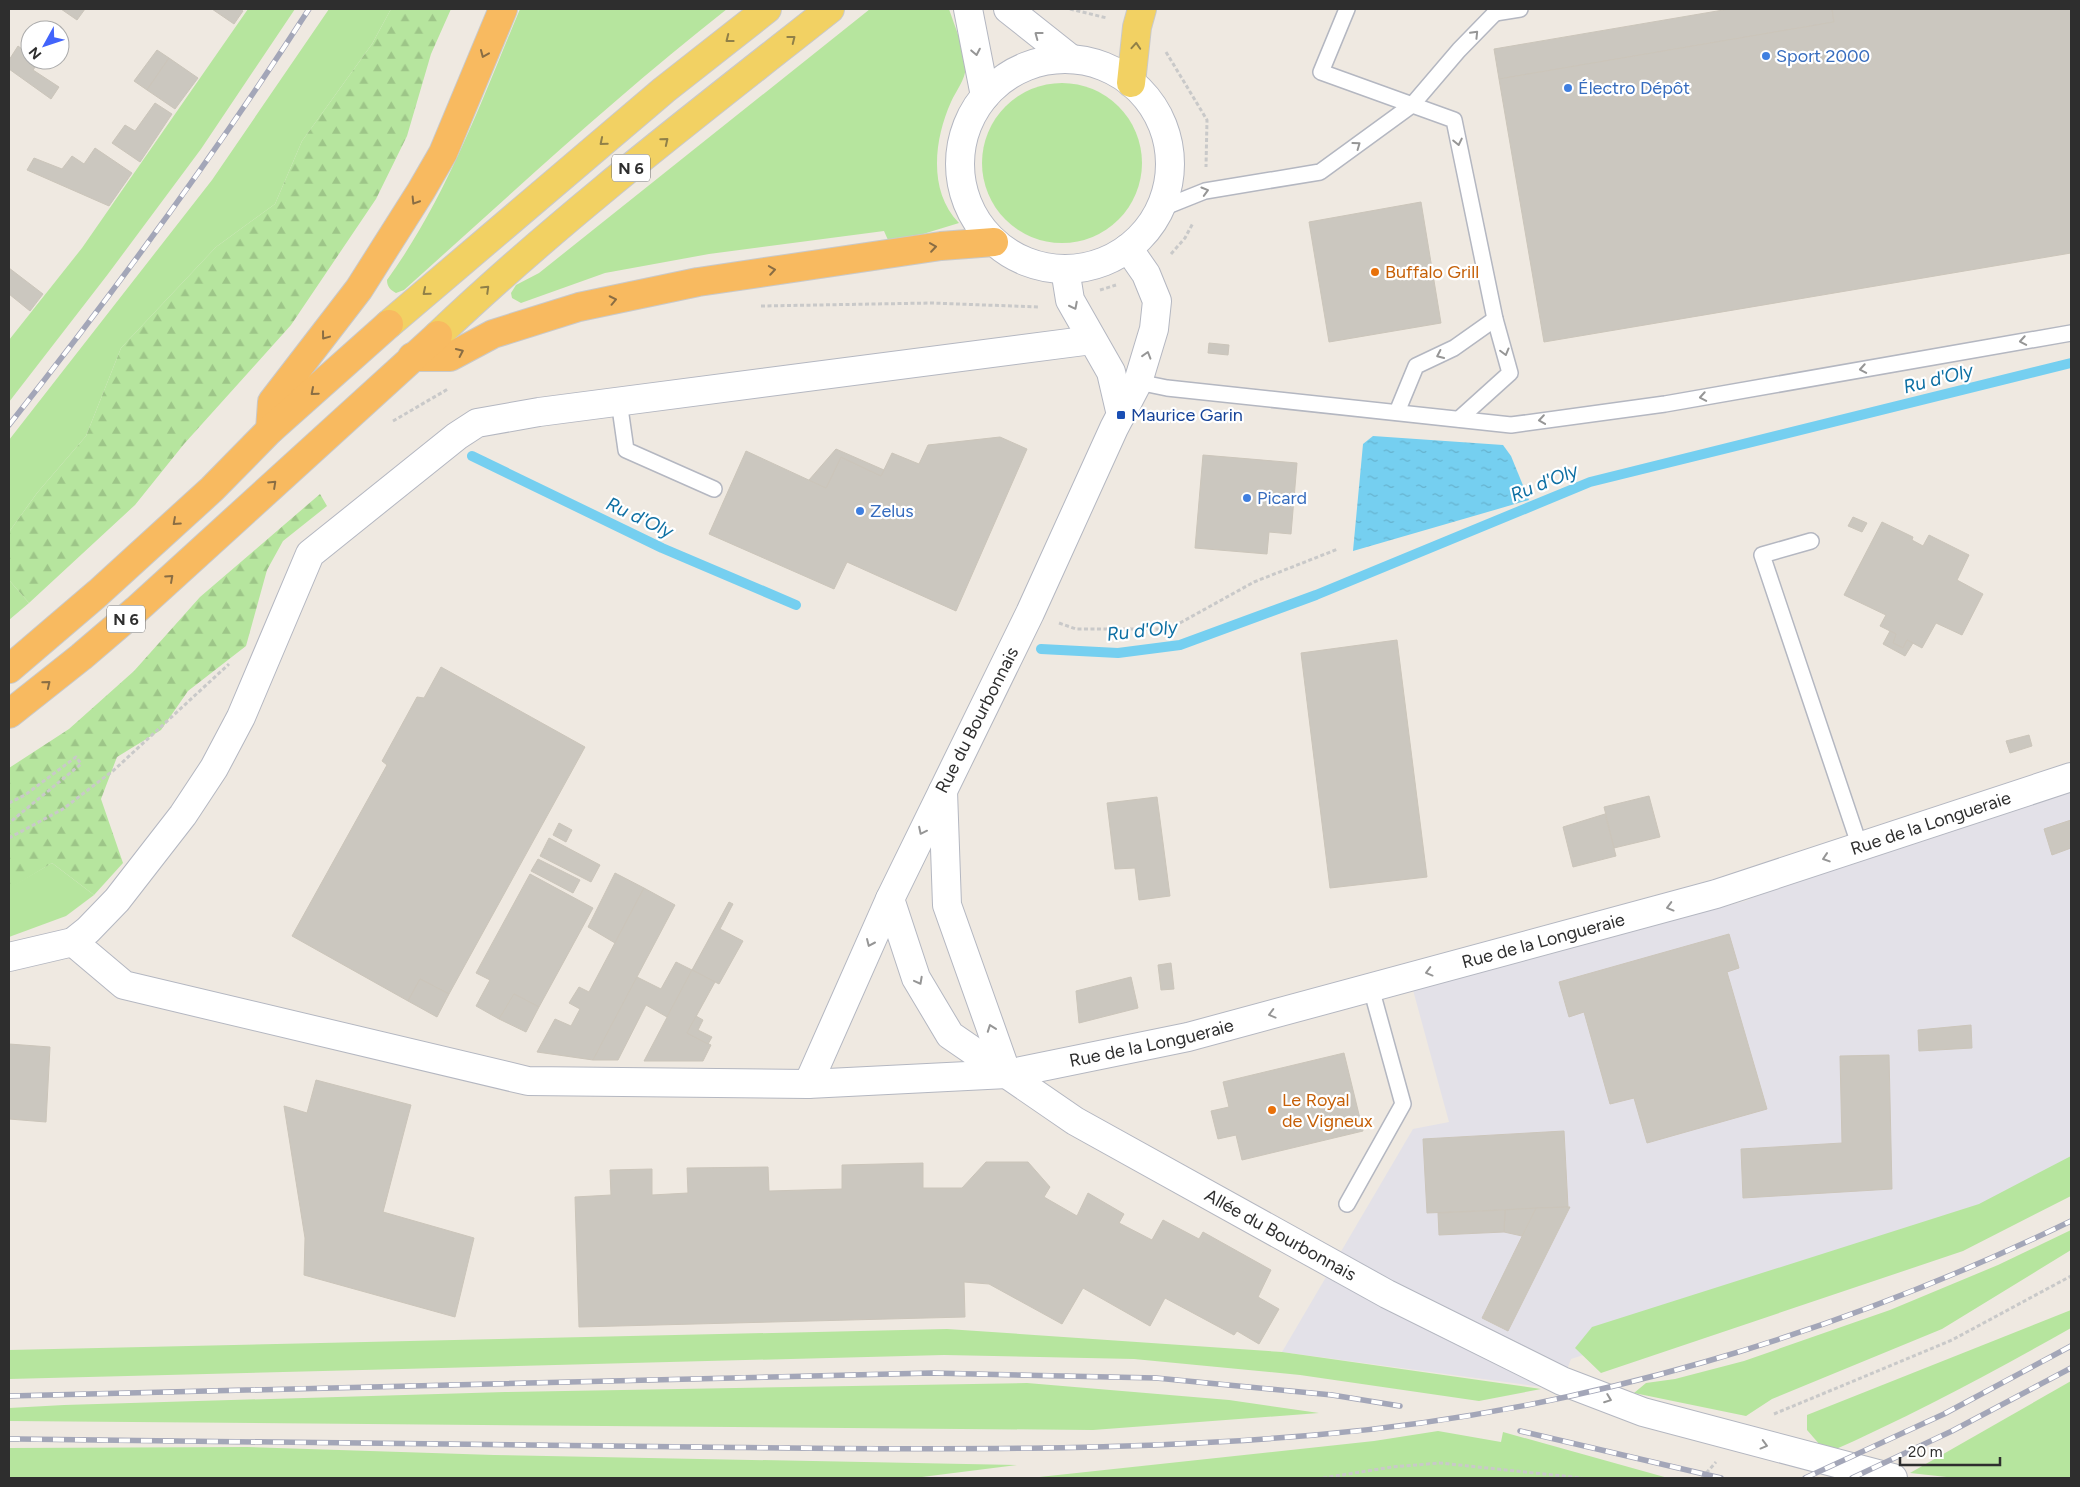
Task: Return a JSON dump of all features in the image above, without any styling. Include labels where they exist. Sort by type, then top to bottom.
[{"type":"highway","points":[[270,430],[272,402],[360,289],[443,154],[503,9]]},
{"type":"highway","points":[[412,357],[450,357],[493,334],[579,307],[698,282],[941,246],[994,242]]},
{"type":"highway","name":"N 6","points":[[9,669],[134,560],[212,489],[270,430],[389,324]]},
{"type":"highway","name":"N 6","points":[[9,714],[81,657],[136,610],[438,335]]},
{"type":"main road","name":"N 6","points":[[389,324],[664,90],[767,9]]},
{"type":"main road","name":"N 6","points":[[438,335],[506,270],[678,129],[830,9]]},
{"type":"main road","points":[[1131,83],[1139,18]]},
{"type":"street","points":[[968,9],[985,96]]},
{"type":"street","points":[[1008,9],[1071,59]]},
{"type":"street","points":[[1071,59],[1103,66],[1131,83],[1150,103],[1163,128],[1170,155],[1168,183],[1160,209],[1147,230],[1128,248],[1102,262],[1088,267],[1065,270],[1039,266],[1015,257],[994,242],[974,216],[962,187],[960,154],[968,123],[985,96],[1009,75],[1024,67],[1054,60],[1071,59]]},
{"type":"street","name":"Rue du Bourbonnais","points":[[808,1084],[890,899],[943,787],[1030,613],[1138,382],[1154,329],[1157,301],[1146,274],[1128,248]]},
{"type":"street","points":[[1065,270],[1070,300],[1111,372],[1121,415]]},
{"type":"street","points":[[9,957],[74,942],[116,900],[183,815],[214,768],[241,717],[310,554],[458,436],[477,424],[505,417],[619,401],[1092,340]]},
{"type":"street","name":"Rue de la Longueraie","points":[[74,942],[124,985],[528,1081],[808,1084],[1007,1074],[1188,1037],[1716,894],[2071,777]]},
{"type":"street","points":[[943,787],[947,905],[1007,1074]]},
{"type":"street","points":[[890,899],[916,978],[950,1034],[1007,1074]]},
{"type":"street","name":"Allée du Bourbonnais","points":[[1007,1074],[1075,1121],[1387,1294],[1562,1381],[1643,1412],[1894,1478]]},
{"type":"lane","points":[[1347,9],[1321,72],[1454,120],[1495,319],[1510,373],[1459,419]]},
{"type":"lane","points":[[1160,209],[1205,190],[1320,172],[1412,105],[1497,11],[1520,9]]},
{"type":"lane","points":[[1398,412],[1416,366],[1454,348],[1495,319]]},
{"type":"lane","points":[[1138,382],[1167,388],[1511,424],[1665,404],[2071,333]]},
{"type":"lane","points":[[619,401],[626,450],[714,489]]},
{"type":"lane","points":[[1811,541],[1762,556],[1860,847]]},
{"type":"lane","points":[[1347,1204],[1403,1104],[1371,988]]},
{"type":"path","points":[[1070,9],[1139,18],[1152,32],[1207,120],[1205,190],[1199,210],[1185,238],[1176,249],[1146,274]]},
{"type":"path","points":[[1030,613],[1076,629],[1169,629],[1254,582],[1338,549]]},
{"type":"path","points":[[9,838],[63,809],[114,770],[220,670],[246,652],[266,656]]},
{"type":"path","points":[[9,803],[25,795],[76,757],[81,764],[9,823]]},
{"type":"path","points":[[1702,1478],[1707,1475],[1737,1438],[1768,1419],[1777,1411],[1952,1340],[2071,1276]]},
{"type":"path","points":[[1323,1478],[1392,1467],[1440,1463],[1582,1478]]},
{"type":"shaded area","points":[[2071,766],[2071,1176],[1960,1232],[1571,1359],[1561,1385],[1542,1387],[1282,1352],[1413,1129],[1449,1122],[1413,990],[1745,901]]},
{"type":"green space","points":[[248,9],[295,9],[201,149],[9,402],[9,340],[82,248]]},
{"type":"green space","points":[[329,9],[391,9],[372,44],[302,141],[275,204],[216,247],[121,348],[86,436],[37,493],[9,532],[9,440],[212,180]]},
{"type":"green space","points":[[391,9],[451,9],[431,54],[407,136],[376,199],[291,325],[184,444],[135,505],[29,603],[9,580],[9,532],[37,493],[86,436],[121,348],[216,247],[275,204],[302,141],[372,44]]},
{"type":"green space","points":[[520,9],[727,9],[604,111],[404,290],[396,293],[389,288],[387,280],[428,216],[445,182],[477,114]]},
{"type":"green space","points":[[870,9],[949,9],[962,47],[966,67],[962,81],[945,117],[938,149],[937,165],[938,181],[942,196],[949,210],[959,223],[923,234],[888,240],[884,231],[709,254],[605,273],[521,303],[512,298],[511,293],[516,285],[539,273]]},
{"type":"green space","points":[[1070,83],[1100,92],[1119,106],[1129,118],[1136,132],[1141,147],[1141,179],[1136,194],[1129,208],[1119,220],[1107,230],[1085,240],[1070,243],[1054,243],[1039,240],[1017,230],[995,208],[983,179],[982,155],[985,140],[995,118],[1017,96],[1046,84]]},
{"type":"green space","points":[[320,494],[327,506],[283,541],[267,570],[246,646],[188,691],[161,730],[117,757],[101,799],[123,863],[94,895],[52,863],[9,889],[9,768],[69,729],[134,671],[200,597]]},
{"type":"green space","points":[[9,580],[29,603],[9,620]]},
{"type":"green space","points":[[52,863],[94,895],[66,916],[9,937],[9,888]]},
{"type":"green space","points":[[2071,1156],[2071,1196],[1963,1251],[1601,1373],[1575,1348],[1592,1327],[1979,1204]]},
{"type":"green space","points":[[2071,1230],[2071,1250],[1942,1329],[1772,1399],[1746,1416],[1634,1393],[1646,1383],[1675,1379],[1744,1361],[1890,1310],[1998,1265]]},
{"type":"green space","points":[[2071,1310],[2071,1328],[1950,1394],[1858,1439],[1827,1453],[1807,1430],[1807,1415]]},
{"type":"green space","points":[[947,1329],[1282,1352],[1541,1389],[1479,1401],[1300,1375],[1134,1359],[944,1355],[9,1379],[9,1350]]},
{"type":"green space","points":[[2071,1381],[2071,1478],[1956,1478],[1910,1473]]},
{"type":"green space","points":[[1027,1383],[1229,1400],[1319,1413],[1093,1430],[9,1421],[9,1408],[64,1405],[505,1392]]},
{"type":"green space","points":[[1438,1431],[1501,1442],[1503,1432],[1668,1478],[1030,1478],[1374,1441]]},
{"type":"green space","points":[[247,1447],[494,1455],[1017,1465],[914,1478],[9,1478],[9,1448]]},
{"type":"water","points":[[1373,436],[1503,445],[1511,456],[1529,500],[1353,551],[1363,444]]},
{"type":"building","points":[[61,9],[85,9],[77,20]]},
{"type":"building","points":[[212,9],[239,9],[243,11],[234,24]]},
{"type":"building","points":[[1729,9],[1832,9],[1834,22],[1499,79],[1494,49]]},
{"type":"building","points":[[1832,9],[2071,9],[2071,253],[1544,342],[1499,79],[1834,22]]},
{"type":"building","points":[[18,46],[20,48],[20,70],[33,70],[59,87],[51,99],[9,69],[9,60]]},
{"type":"building","points":[[157,50],[169,58],[147,90],[134,81]]},
{"type":"building","points":[[169,58],[198,78],[175,109],[147,90]]},
{"type":"building","points":[[155,103],[172,114],[140,162],[112,143],[125,125],[135,131]]},
{"type":"building","points":[[95,148],[132,173],[109,206],[27,170],[34,158],[62,169],[72,156],[84,164]]},
{"type":"building","name":"Buffalo Grill","points":[[1421,202],[1441,323],[1329,342],[1309,222]]},
{"type":"building","points":[[9,268],[43,294],[30,311],[9,294]]},
{"type":"building","points":[[1209,343],[1229,345],[1228,355],[1208,353]]},
{"type":"building","name":"Zelus","points":[[1000,437],[1027,449],[956,611],[847,562],[834,589],[709,534],[746,451],[826,488],[841,457],[881,476],[892,453],[919,464],[928,445]]},
{"type":"building","points":[[836,449],[884,470],[881,476],[841,457],[826,488],[809,480]]},
{"type":"building","name":"Picard","points":[[1203,455],[1297,463],[1291,534],[1269,532],[1267,554],[1195,548]]},
{"type":"building","points":[[1853,517],[1867,523],[1862,532],[1848,526]]},
{"type":"building","points":[[1882,522],[1913,537],[1912,540],[1923,546],[1929,535],[1969,555],[1957,580],[1983,594],[1962,635],[1936,623],[1922,648],[1907,640],[1903,648],[1893,643],[1896,634],[1880,626],[1886,615],[1844,595]]},
{"type":"building","points":[[1890,631],[1896,634],[1893,643],[1903,648],[1907,640],[1913,643],[1905,656],[1883,644]]},
{"type":"building","points":[[1397,640],[1427,877],[1330,888],[1301,653]]},
{"type":"building","points":[[441,667],[585,747],[449,994],[420,979],[408,1001],[292,936],[387,765],[382,761],[417,697],[424,698]]},
{"type":"building","points":[[2029,735],[2032,746],[2010,753],[2006,741]]},
{"type":"building","points":[[1649,796],[1660,837],[1614,848],[1604,807]]},
{"type":"building","points":[[1157,797],[1170,896],[1139,900],[1135,868],[1115,869],[1107,803]]},
{"type":"building","points":[[1605,814],[1616,856],[1573,867],[1563,827]]},
{"type":"building","points":[[2071,820],[2071,848],[2052,855],[2044,829]]},
{"type":"building","points":[[559,823],[572,830],[566,842],[553,835]]},
{"type":"building","points":[[549,838],[600,865],[591,882],[540,856]]},
{"type":"building","points":[[538,859],[580,880],[573,893],[531,871]]},
{"type":"building","points":[[615,873],[644,888],[615,943],[588,927]]},
{"type":"building","points":[[530,874],[593,908],[539,1007],[514,994],[499,1019],[476,1006],[490,980],[476,973]]},
{"type":"building","points":[[644,888],[675,905],[593,1060],[537,1052],[555,1019],[571,1026],[580,1009],[569,1003],[579,987],[589,992]]},
{"type":"building","points":[[729,902],[733,904],[720,929],[743,941],[719,984],[692,970]]},
{"type":"building","points":[[1729,934],[1739,968],[1727,972],[1767,1109],[1647,1143],[1634,1098],[1610,1104],[1584,1012],[1569,1017],[1559,982]]},
{"type":"building","points":[[676,962],[692,970],[667,1017],[646,1005],[618,1060],[593,1060],[637,977],[661,989]]},
{"type":"building","points":[[1171,963],[1174,989],[1161,990],[1158,965]]},
{"type":"building","points":[[692,970],[715,982],[687,1033],[711,1045],[703,1061],[644,1061]]},
{"type":"building","points":[[1131,977],[1138,1008],[1079,1023],[1076,991]]},
{"type":"building","points":[[420,979],[449,994],[437,1017],[408,1001]]},
{"type":"building","points":[[514,994],[539,1007],[526,1032],[499,1019]]},
{"type":"building","points":[[696,1016],[703,1020],[698,1030],[712,1037],[708,1044],[687,1033]]},
{"type":"building","points":[[1971,1025],[1972,1048],[1919,1051],[1918,1030]]},
{"type":"building","points":[[9,1044],[50,1047],[46,1122],[9,1119]]},
{"type":"building","points":[[1344,1053],[1363,1131],[1242,1160],[1236,1135],[1218,1139],[1211,1111],[1229,1107],[1223,1082]]},
{"type":"building","points":[[1889,1055],[1892,1189],[1743,1198],[1741,1149],[1842,1143],[1840,1056]]},
{"type":"building","points":[[316,1080],[411,1105],[383,1212],[474,1238],[455,1317],[304,1275],[305,1238],[284,1106],[307,1113]]},
{"type":"building","points":[[1564,1131],[1568,1207],[1427,1213],[1423,1139]]},
{"type":"building","points":[[986,1162],[1028,1162],[1050,1187],[1044,1197],[1077,1216],[1088,1193],[1124,1214],[1119,1223],[1152,1240],[1163,1220],[1199,1239],[1203,1232],[1271,1270],[1258,1297],[1279,1309],[1259,1344],[1237,1331],[1234,1335],[1165,1298],[1150,1326],[1083,1288],[1062,1324],[989,1284],[964,1282],[965,1317],[579,1327],[575,1197],[611,1195],[610,1170],[652,1169],[652,1195],[688,1193],[687,1168],[768,1167],[769,1191],[842,1189],[842,1165],[923,1163],[923,1188],[962,1188]]},
{"type":"building","points":[[1570,1207],[1508,1331],[1482,1318],[1536,1208]]},
{"type":"building","points":[[1536,1208],[1522,1236],[1504,1232],[1505,1210]]},
{"type":"building","points":[[1505,1210],[1504,1232],[1439,1235],[1438,1213]]},
{"type":"waterway","name":"Ru d'Oly","points":[[1041,649],[1118,653],[1180,645],[1316,595],[1590,482],[2071,363]]},
{"type":"waterway","name":"Ru d'Oly","points":[[472,456],[662,548],[796,605]]},
{"type":"railway","points":[[9,425],[88,324],[164,221],[238,116],[309,9]]},
{"type":"railway","points":[[9,1439],[1004,1449],[1160,1445],[1315,1435],[1413,1424],[1510,1408],[1607,1388],[1703,1362],[1797,1333],[1890,1299],[1982,1262],[2071,1221]]},
{"type":"railway","points":[[1805,1478],[1944,1414],[2071,1346]]},
{"type":"railway","points":[[1852,1478],[1952,1431],[2071,1368]]},
{"type":"railway","points":[[9,1396],[931,1373],[1156,1378],[1332,1395],[1400,1406]]},
{"type":"railway","points":[[1520,1431],[1721,1478]]},
{"type":"place","name":"Sport 2000","points":[[1766,56]]},
{"type":"place","name":"Électro Dépôt","points":[[1568,88]]},
{"type":"place","name":"Buffalo Grill","points":[[1375,272]]},
{"type":"place","name":"Maurice Garin","points":[[1121,415]]},
{"type":"place","name":"Picard","points":[[1247,498]]},
{"type":"place","name":"Zelus","points":[[860,511]]},
{"type":"place","name":"Le Royal de Vigneux","points":[[1272,1110]]}]
